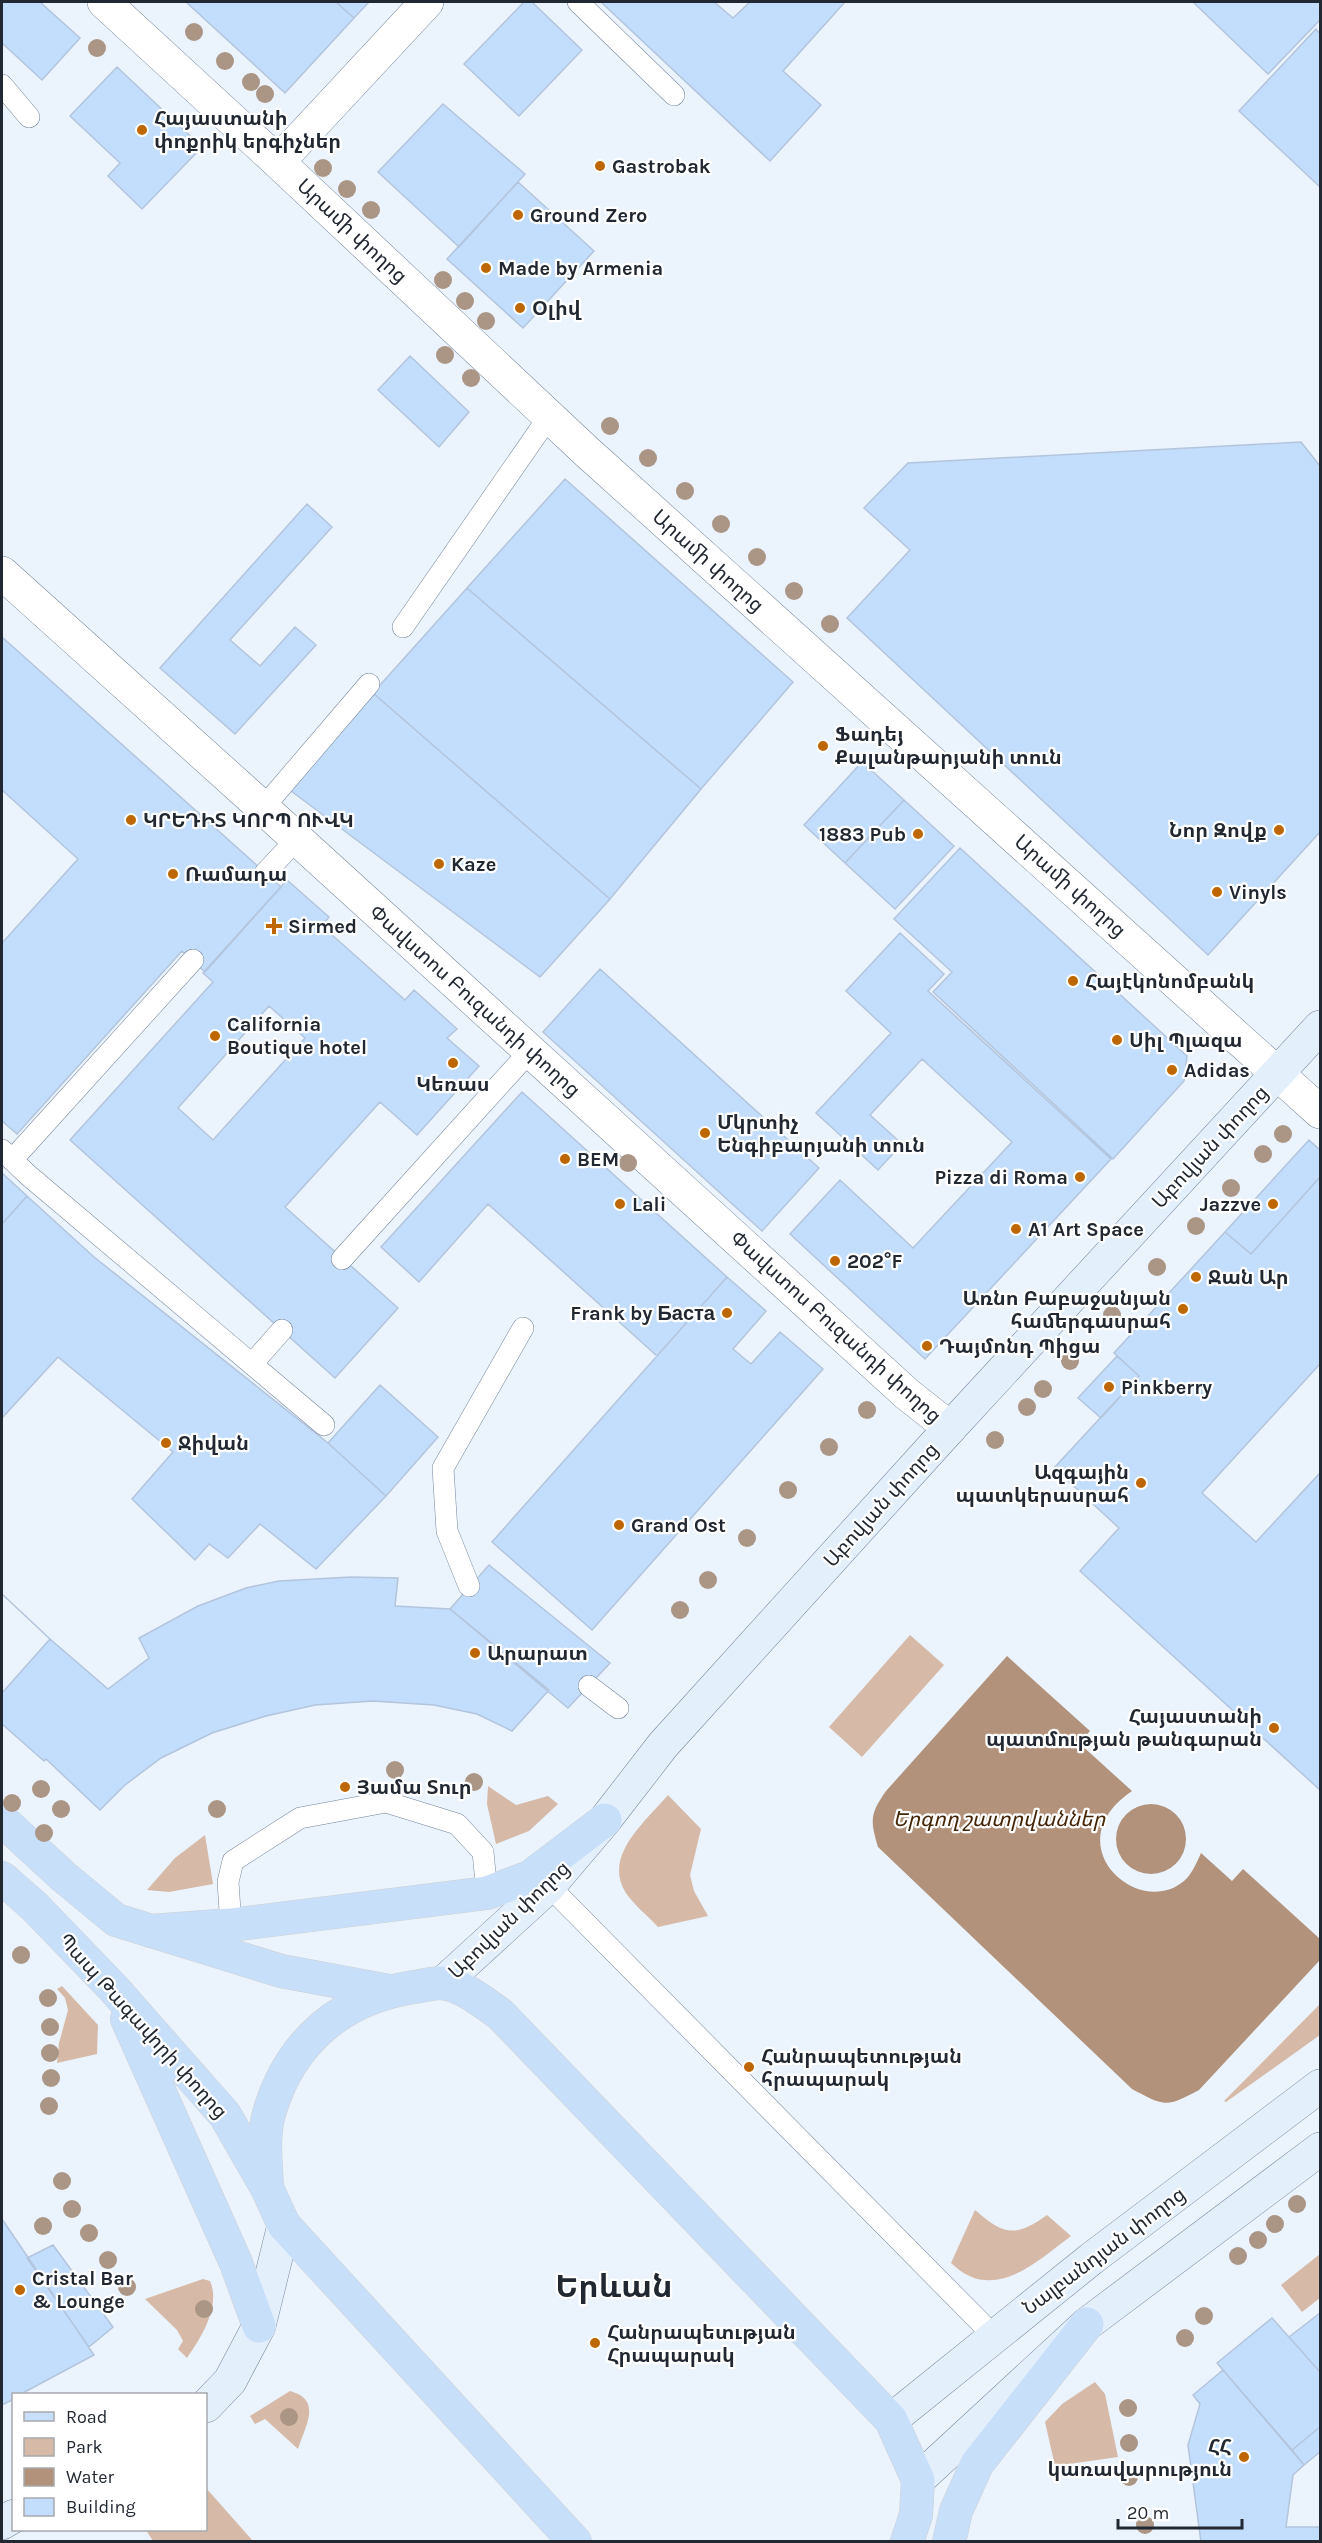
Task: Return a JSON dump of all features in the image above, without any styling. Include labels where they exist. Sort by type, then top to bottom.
[{"type":"main road","name":"Աբովյան փողոց","points":[[443,1983],[549,1886],[605,1820],[663,1745],[950,1428],[1320,1027]]},
{"type":"main road","points":[[2,1820],[64,1877],[116,1920],[280,1971],[389,1991]]},
{"type":"main road","points":[[152,1931],[231,1925],[488,1893],[530,1877],[605,1820]]},
{"type":"main road","name":"Պապ Թագավորի փողոց","points":[[2,1878],[35,1907],[114,1989],[225,2115],[267,2188]]},
{"type":"main road","points":[[575,2541],[284,2225],[267,2188],[266,2133],[269,2111],[290,2062],[301,2046],[341,2012],[389,1991],[443,1983],[473,1995],[501,2015],[891,2420],[918,2480],[916,2515],[908,2541]]},
{"type":"main road","points":[[114,1989],[236,2263],[259,2326]]},
{"type":"main road","name":"Նալբանդյան փողոց","points":[[891,2420],[1090,2259],[1320,2086]]},
{"type":"main road","points":[[918,2480],[1087,2324],[1320,2149]]},
{"type":"main road","points":[[207,2405],[230,2381],[259,2326],[284,2225]]},
{"type":"main road","points":[[949,2541],[956,2511],[977,2463],[1087,2324]]},
{"type":"street","name":"Արամի փողոց","points":[[104,2],[550,415],[586,452],[1320,1112]]},
{"type":"street","points":[[278,162],[427,2]]},
{"type":"street","name":"Փավստոս Բուզանդի փողոց","points":[[2,573],[907,1394],[950,1428]]},
{"type":"lane","points":[[578,2],[674,95]]},
{"type":"lane","points":[[2,85],[29,117]]},
{"type":"lane","points":[[403,627],[550,415]]},
{"type":"lane","points":[[263,808],[369,684]]},
{"type":"lane","points":[[265,873],[297,839]]},
{"type":"lane","points":[[193,960],[7,1155],[324,1425]]},
{"type":"lane","points":[[342,1259],[530,1052]]},
{"type":"lane","points":[[469,1586],[447,1531],[443,1468],[523,1328]]},
{"type":"lane","points":[[252,1364],[282,1330]]},
{"type":"lane","points":[[589,1686],[618,1708]]},
{"type":"lane","points":[[231,1925],[228,1882],[233,1861],[300,1818],[386,1802],[457,1824],[483,1852],[488,1893]]},
{"type":"lane","points":[[549,1886],[994,2336]]},
{"type":"green space","points":[[910,1635],[944,1665],[862,1757],[829,1727]]},
{"type":"green space","points":[[488,1786],[516,1805],[548,1796],[558,1804],[529,1831],[496,1844],[487,1804]]},
{"type":"green space","points":[[668,1795],[701,1829],[690,1875],[694,1891],[708,1916],[658,1927],[626,1893],[620,1879],[619,1866],[630,1840]]},
{"type":"green space","points":[[205,1835],[213,1884],[169,1892],[147,1890],[175,1858]]},
{"type":"green space","points":[[62,1986],[98,2025],[97,2054],[57,2063],[59,2043],[68,2010],[65,1998],[57,1989]]},
{"type":"green space","points":[[1320,2004],[1320,2035],[1226,2102],[1224,2101]]},
{"type":"green space","points":[[975,2210],[994,2225],[1010,2230],[1026,2227],[1047,2215],[1071,2236],[1043,2257],[1013,2275],[998,2280],[982,2280],[967,2275],[951,2263]]},
{"type":"green space","points":[[1320,2254],[1320,2298],[1302,2312],[1281,2285]]},
{"type":"green space","points":[[203,2279],[210,2281],[213,2291],[211,2311],[198,2341],[187,2358],[178,2349],[183,2341],[177,2330],[145,2299]]},
{"type":"green space","points":[[1095,2382],[1105,2394],[1118,2457],[1055,2466],[1045,2422],[1062,2404]]},
{"type":"green space","points":[[290,2391],[300,2395],[309,2407],[307,2423],[298,2449],[265,2419],[255,2424],[250,2416]]},
{"type":"green space","points":[[207,2489],[253,2541],[153,2541],[147,2531],[207,2531]]},
{"type":"water","name":"Երգող շատրվաններ","points":[[1007,1656],[1090,1731],[1079,1743],[1132,1791],[1110,1812],[1101,1833],[1102,1853],[1111,1870],[1127,1884],[1146,1891],[1165,1891],[1187,1878],[1201,1853],[1232,1881],[1243,1869],[1320,1939],[1320,1960],[1199,2090],[1179,2100],[1159,2102],[1132,2089],[878,1847],[873,1817],[886,1791]]},
{"type":"water","points":[[1151,1804],[1170,1810],[1180,1820],[1186,1839],[1180,1858],[1170,1868],[1151,1874],[1132,1868],[1122,1858],[1116,1839],[1122,1820],[1132,1810]]},
{"type":"building","points":[[2,2],[40,2],[80,38],[42,80],[2,43]]},
{"type":"building","points":[[186,2],[336,2],[354,18],[285,93]]},
{"type":"building","points":[[336,2],[369,2],[354,18]]},
{"type":"building","points":[[524,2],[532,2],[582,50],[519,116],[464,64]]},
{"type":"building","points":[[601,2],[714,2],[733,18],[750,2],[845,2],[783,71],[821,105],[770,161]]},
{"type":"building","points":[[1193,2],[1320,2],[1320,20],[1268,74]]},
{"type":"building","points":[[1316,29],[1320,34],[1320,187],[1239,111]]},
{"type":"building","points":[[117,67],[202,147],[142,209],[108,176],[120,163],[70,116]]},
{"type":"building","points":[[443,104],[525,174],[459,247],[378,172]]},
{"type":"building","points":[[518,182],[594,251],[523,328],[447,259]]},
{"type":"building","points":[[410,356],[469,412],[439,447],[378,390]]},
{"type":"building","points":[[1301,442],[1320,466],[1320,832],[1208,955],[847,618],[910,550],[864,508],[908,463]]},
{"type":"building","points":[[565,479],[793,682],[701,789],[467,588]]},
{"type":"building","points":[[307,504],[332,527],[230,640],[260,666],[295,627],[316,645],[235,734],[160,668]]},
{"type":"building","points":[[467,588],[701,789],[610,899],[373,693]]},
{"type":"building","points":[[2,637],[281,887],[205,972],[182,951],[17,1134],[2,1121],[2,943],[78,859],[2,790]]},
{"type":"building","points":[[373,693],[610,899],[540,977],[287,788]]},
{"type":"building","points":[[862,762],[904,800],[845,863],[804,825]]},
{"type":"building","points":[[904,800],[954,846],[895,909],[845,863]]},
{"type":"building","points":[[960,848],[1187,1056],[1184,1081],[1113,1159],[933,992],[952,972],[894,919]]},
{"type":"building","points":[[287,880],[329,917],[322,926],[405,1000],[414,990],[457,1029],[447,1038],[479,1066],[417,1135],[380,1102],[285,1207],[398,1308],[335,1378],[70,1140],[213,982],[203,973]],"holes":[[[269,1006],[305,1038],[213,1140],[178,1108]]]},
{"type":"building","points":[[900,933],[944,974],[928,991],[1111,1159],[925,1359],[790,1234],[840,1180],[913,1248],[1012,1142],[922,1059],[870,1115],[902,1144],[878,1170],[816,1113],[891,1033],[846,991]]},
{"type":"building","points":[[600,969],[819,1168],[762,1231],[543,1032]]},
{"type":"building","points":[[522,1092],[727,1277],[657,1356],[488,1204],[419,1282],[381,1247]]},
{"type":"building","name":"Jazzve","points":[[1309,1140],[1320,1150],[1320,1177],[1251,1254],[1225,1232]]},
{"type":"building","points":[[2,1173],[27,1196],[2,1224]]},
{"type":"building","name":"Ազգային պատկերասրահ","points":[[1320,1177],[1320,1364],[1202,1493],[1256,1542],[1320,1473],[1320,1790],[1080,1571],[1119,1528],[1054,1468],[1139,1376],[1114,1353],[1225,1232],[1251,1254]]},
{"type":"building","points":[[27,1196],[94,1257],[328,1443],[386,1496],[316,1569],[260,1524],[228,1558],[209,1544],[195,1560],[132,1499],[173,1452],[58,1357],[2,1418],[2,1224]]},
{"type":"building","points":[[727,1277],[766,1311],[733,1349],[751,1364],[780,1332],[823,1369],[592,1630],[492,1542]]},
{"type":"building","name":"Pinkberry","points":[[1117,1356],[1139,1376],[1101,1418],[1078,1398]]},
{"type":"building","points":[[380,1385],[438,1437],[386,1496],[328,1443]]},
{"type":"building","points":[[489,1565],[610,1663],[568,1708],[450,1609]]},
{"type":"building","points":[[351,1577],[398,1578],[395,1606],[450,1609],[549,1690],[512,1731],[477,1714],[434,1705],[373,1701],[315,1705],[266,1716],[212,1733],[161,1758],[125,1785],[100,1810],[46,1759],[44,1761],[2,1724],[2,1693],[50,1639],[108,1689],[149,1658],[139,1638],[198,1606],[246,1588],[279,1581]]},
{"type":"building","points":[[2,1594],[50,1639],[2,1693]]},
{"type":"building","points":[[2,1594],[50,1639],[2,1693]]},
{"type":"building","points":[[2,2219],[94,2355],[23,2393],[12,2393],[12,2400],[2,2405]]},
{"type":"building","points":[[53,2245],[113,2327],[89,2347],[27,2258]]},
{"type":"building","points":[[1320,2313],[1320,2372],[1289,2337]]},
{"type":"building","points":[[1272,2318],[1320,2372],[1320,2427],[1292,2450],[1217,2363]]},
{"type":"building","name":"ՀՀ կառավարություն","points":[[1223,2370],[1304,2465],[1293,2475],[1286,2527],[1320,2527],[1320,2542],[1201,2542],[1188,2445],[1200,2404],[1193,2395]]},
{"type":"building","points":[[1320,2427],[1320,2452],[1304,2465],[1292,2450]]},
{"type":"place","name":"Հայաստանի փոքրիկ երգիչներ","points":[[142,130]]},
{"type":"place","name":"Gastrobak","points":[[600,166]]},
{"type":"place","name":"Ground Zero","points":[[518,215]]},
{"type":"place","name":"Made by Armenia","points":[[486,268]]},
{"type":"place","name":"Օլիվ","points":[[520,308]]},
{"type":"place","name":"Ֆադեյ Քալանթարյանի տուն","points":[[823,746]]},
{"type":"place","name":"ԿՐԵԴԻՏ ԿՈՐՊ ՈՒՎԿ","points":[[131,820]]},
{"type":"place","name":"Նոր Զովք","points":[[1279,830]]},
{"type":"place","name":"1883 Pub","points":[[918,834]]},
{"type":"place","name":"Kaze","points":[[439,864]]},
{"type":"place","name":"Ռամադա","points":[[173,874]]},
{"type":"place","name":"Vinyls","points":[[1217,892]]},
{"type":"place","name":"Sirmed","points":[[274,926]]},
{"type":"place","name":"Հայէկոնոմբանկ","points":[[1073,981]]},
{"type":"place","name":"California Boutique hotel","points":[[215,1036]]},
{"type":"place","name":"Սիլ Պլազա","points":[[1117,1040]]},
{"type":"place","name":"Կեռաս","points":[[453,1063]]},
{"type":"place","name":"Adidas","points":[[1172,1070]]},
{"type":"place","name":"Մկրտիչ Ենգիբարյանի տուն","points":[[705,1133]]},
{"type":"place","name":"BEM","points":[[565,1159]]},
{"type":"place","name":"Pizza di Roma","points":[[1080,1177]]},
{"type":"place","name":"Lali","points":[[620,1204]]},
{"type":"place","name":"Jazzve","points":[[1273,1204]]},
{"type":"place","name":"A1 Art Space","points":[[1016,1229]]},
{"type":"place","name":"202°F","points":[[835,1261]]},
{"type":"place","name":"Ջան Ար","points":[[1196,1277]]},
{"type":"place","name":"Առնո Բաբաջանյան համերգասրահ","points":[[1183,1309]]},
{"type":"place","name":"Frank by Баста","points":[[727,1313]]},
{"type":"place","name":"Դայմոնդ Պիցա","points":[[927,1346]]},
{"type":"place","name":"Pinkberry","points":[[1109,1387]]},
{"type":"place","name":"Ջիվան","points":[[166,1443]]},
{"type":"place","name":"Ազգային պատկերասրահ","points":[[1141,1483]]},
{"type":"place","name":"Grand Ost","points":[[619,1525]]},
{"type":"place","name":"Արարատ","points":[[475,1653]]},
{"type":"place","name":"Հայաստանի պատմության թանգարան","points":[[1274,1728]]},
{"type":"place","name":"Յամա Տուր","points":[[345,1787]]},
{"type":"place","name":"Հանրապետության հրապարակ","points":[[749,2067]]},
{"type":"place","name":"Cristal Bar & Lounge","points":[[20,2290]]},
{"type":"place","name":"Հանրապետւթյան Հրապարակ","points":[[595,2343]]},
{"type":"place","name":"ՀՀ կառավարություն","points":[[1244,2457]]},
{"type":"district","name":"Երևան","points":[[614,2286]]}]
